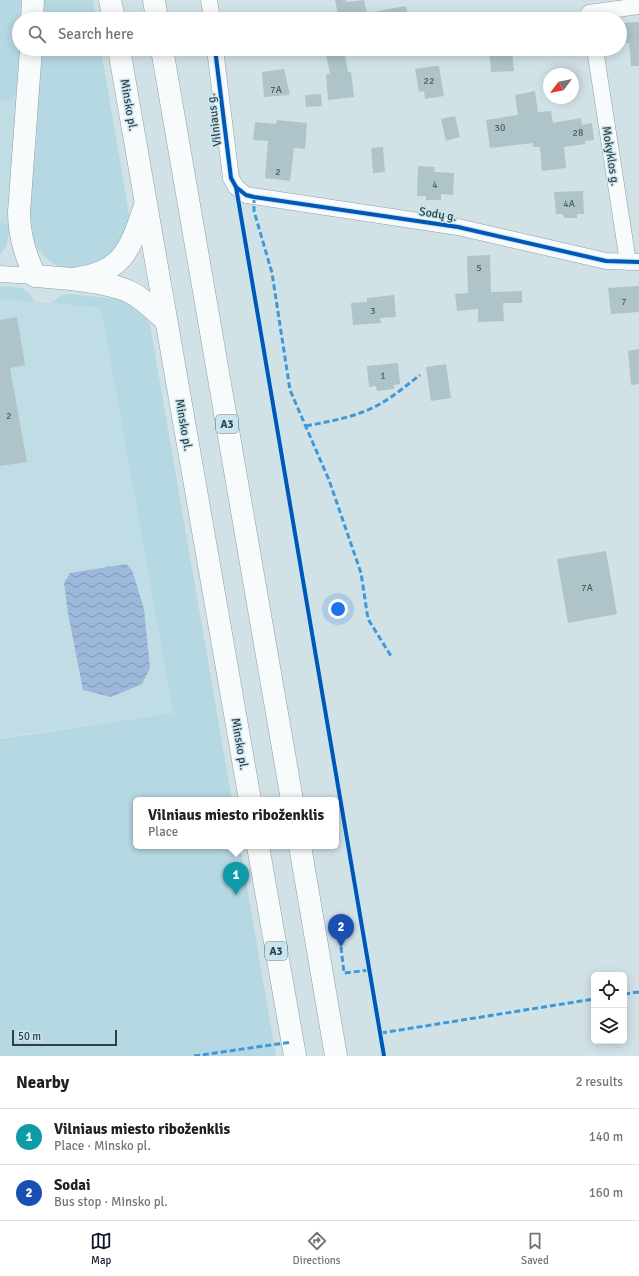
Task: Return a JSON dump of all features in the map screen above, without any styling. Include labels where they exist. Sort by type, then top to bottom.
[{"type":"highway","points":[[32,12],[33,0]]},
{"type":"highway","points":[[110,0],[113,12]]},
{"type":"highway","points":[[154,0],[156,12]]},
{"type":"highway","points":[[30,56],[19,229],[22,246],[35,276],[73,279],[128,291],[143,300],[166,321]]},
{"type":"highway","name":"Minsko pl.","points":[[120,56],[249,797]]},
{"type":"highway","name":"A3","points":[[163,56],[291,797]]},
{"type":"highway","points":[[73,279],[105,272],[122,259],[131,246],[146,204]]},
{"type":"highway","name":"A3","points":[[259,849],[295,1056]]},
{"type":"highway","points":[[301,849],[336,1056]]},
{"type":"street","points":[[209,0],[211,12]]},
{"type":"street","points":[[589,11],[639,6]]},
{"type":"street","name":"Vilniaus g.","points":[[216,56],[231,178],[236,187]]},
{"type":"street","name":"Mokyklos g.","points":[[596,56],[633,262]]},
{"type":"street","name":"Sodų g.","points":[[236,187],[246,195],[254,197],[458,227],[606,260],[633,262]]},
{"type":"street","points":[[0,274],[35,276]]},
{"type":"shaded area","points":[[0,0],[21,0],[21,12],[12,12],[12,56],[21,56],[18,92],[6,101],[0,101]]},
{"type":"shaded area","points":[[42,0],[93,0],[95,12],[42,12]]},
{"type":"shaded area","points":[[41,56],[102,56],[129,214],[127,231],[119,249],[94,269],[62,270],[46,258],[36,247],[31,236],[28,213],[36,145]]},
{"type":"shaded area","points":[[18,92],[11,225],[0,224],[0,101],[4,102]]},
{"type":"shaded area","points":[[0,224],[11,225],[6,247],[0,255]]},
{"type":"shaded area","points":[[0,286],[21,288],[28,292],[34,302],[0,299]]},
{"type":"shaded area","points":[[69,294],[127,300],[144,315],[150,325],[231,797],[133,797],[133,849],[241,849],[276,1056],[0,1056],[0,739],[173,713],[101,308],[51,303],[62,295]]},
{"type":"shaded area","points":[[0,299],[101,308],[173,713],[0,738]]},
{"type":"water","points":[[126,564],[132,570],[144,609],[150,668],[142,684],[111,697],[83,690],[68,613],[64,583],[70,573]]},
{"type":"building","points":[[335,0],[346,0],[346,2],[364,0],[367,12],[338,12]]},
{"type":"building","points":[[406,6],[407,12],[373,12]]},
{"type":"building","points":[[639,22],[639,66],[631,66],[629,43],[627,43],[627,23]]},
{"type":"building","points":[[326,56],[345,56],[348,72],[351,72],[354,97],[328,100],[326,74],[330,74]]},
{"type":"building","points":[[490,56],[513,56],[514,71],[491,72]]},
{"type":"building","points":[[439,66],[444,96],[425,99],[424,91],[419,92],[415,69]]},
{"type":"building","points":[[284,69],[290,95],[264,97],[262,72]]},
{"type":"building","points":[[535,91],[538,112],[551,111],[553,123],[581,118],[582,125],[592,123],[594,140],[585,141],[585,144],[564,147],[566,168],[542,171],[540,147],[533,147],[533,143],[490,148],[486,120],[518,115],[515,95]]},
{"type":"building","points":[[321,94],[322,106],[306,107],[305,95]]},
{"type":"building","points":[[455,116],[460,137],[446,141],[441,119]]},
{"type":"building","points":[[277,120],[307,123],[305,149],[294,148],[290,181],[265,178],[268,141],[253,140],[255,122],[276,124]]},
{"type":"building","points":[[383,147],[385,172],[373,173],[371,148]]},
{"type":"building","points":[[418,166],[435,167],[434,172],[454,173],[453,195],[441,194],[441,200],[426,200],[426,196],[417,196]]},
{"type":"building","points":[[583,191],[584,214],[577,214],[577,218],[564,218],[563,214],[556,214],[554,192]]},
{"type":"building","points":[[490,255],[491,292],[522,291],[522,303],[503,303],[504,321],[478,322],[478,309],[457,311],[455,294],[468,293],[467,256]]},
{"type":"building","points":[[639,286],[639,312],[611,314],[608,288]]},
{"type":"building","points":[[394,295],[396,317],[380,318],[381,323],[353,325],[351,303],[367,302],[367,298]]},
{"type":"building","points":[[17,317],[25,365],[10,368],[27,462],[0,466],[0,320]]},
{"type":"building","points":[[639,349],[639,384],[631,385],[628,351]]},
{"type":"building","points":[[398,363],[400,384],[394,385],[394,389],[377,391],[376,386],[369,387],[367,366]]},
{"type":"building","points":[[446,364],[451,398],[431,401],[426,367]]},
{"type":"building","points":[[606,551],[617,614],[568,623],[557,559]]},
{"type":"marked path","points":[[254,197],[254,211],[272,273],[290,390],[329,480],[361,573],[368,619],[391,656]]},
{"type":"marked path","points":[[306,426],[344,418],[380,404],[420,375]]},
{"type":"marked path","points":[[341,947],[344,973],[370,970]]},
{"type":"marked path","points":[[627,994],[639,992]]},
{"type":"marked path","points":[[381,1033],[591,999]]},
{"type":"marked path","points":[[194,1056],[292,1042]]},
{"type":"cycle path","points":[[216,56],[231,178],[236,187],[384,1056]]},
{"type":"cycle path","points":[[236,187],[246,195],[254,197],[458,227],[606,261],[639,262]]},
{"type":"place","name":"Vilniaus miesto riboženklis","points":[[236,895]]},
{"type":"place","name":"Sodai","points":[[341,947]]}]
